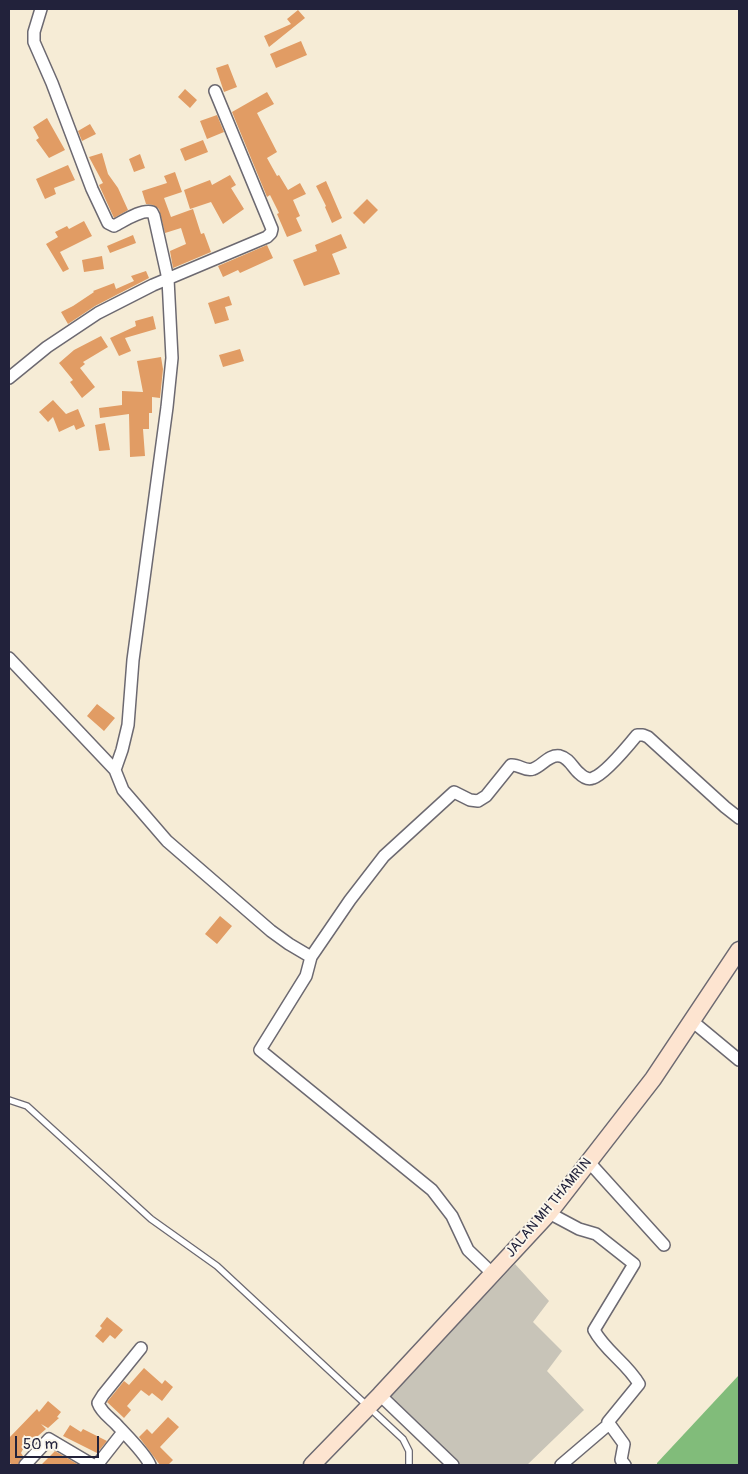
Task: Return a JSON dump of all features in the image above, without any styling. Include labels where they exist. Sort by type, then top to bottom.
[{"type":"street","points":[[41,9],[34,32],[34,42],[55,90],[92,189],[108,222],[114,226],[147,211],[152,212],[168,279],[172,358],[167,407],[133,660],[128,725],[115,770]]},
{"type":"street","points":[[9,378],[47,347],[98,312],[153,285],[267,237],[271,233],[272,229],[215,91]]},
{"type":"street","points":[[9,658],[115,770],[123,790],[167,841],[271,931],[311,957]]},
{"type":"street","points":[[493,1274],[468,1250],[452,1216],[432,1190],[260,1050],[306,976],[311,957],[350,900],[384,856],[454,792],[470,800],[478,801],[486,796],[511,765],[531,770],[553,756],[561,756],[571,763],[581,775],[586,778],[593,778],[616,760],[637,736],[643,735],[648,737],[739,818]]},
{"type":"street","name":"JALAN MH THAMRIN","points":[[312,1465],[549,1213],[653,1079],[739,950]]},
{"type":"street","points":[[692,1021],[739,1060]]},
{"type":"street","points":[[588,1161],[664,1245]]},
{"type":"street","points":[[549,1213],[579,1229],[596,1234],[634,1264],[594,1330],[601,1342],[619,1359],[639,1384],[610,1419],[609,1424],[561,1465]]},
{"type":"street","points":[[142,1348],[102,1394],[98,1403],[102,1411],[148,1460],[150,1465]]},
{"type":"street","points":[[374,1401],[453,1465]]},
{"type":"street","points":[[609,1424],[624,1444],[621,1460],[625,1465]]},
{"type":"street","points":[[97,1465],[123,1432]]},
{"type":"street","points":[[25,1465],[49,1439],[93,1465]]},
{"type":"lane","points":[[9,1100],[27,1106],[151,1219],[217,1266],[374,1401],[403,1440],[409,1451],[409,1465]]},
{"type":"shaded area","points":[[515,1264],[549,1301],[533,1322],[562,1351],[547,1371],[584,1410],[527,1465],[459,1465],[388,1398]]},
{"type":"green space","points":[[739,1375],[739,1465],[657,1465],[657,1463]]},
{"type":"building","points":[[298,10],[305,18],[269,47],[264,36],[291,24],[287,19]]},
{"type":"building","points":[[301,41],[307,55],[276,68],[270,54]]},
{"type":"building","points":[[228,64],[237,87],[224,92],[216,68]]},
{"type":"building","points":[[185,89],[197,100],[190,108],[178,97]]},
{"type":"building","points":[[267,92],[274,104],[257,113],[277,152],[267,158],[277,176],[279,175],[288,190],[300,183],[306,194],[293,200],[300,216],[296,218],[302,231],[287,237],[277,214],[279,213],[270,195],[267,197],[232,112]]},
{"type":"building","points":[[217,115],[224,132],[207,139],[200,121]]},
{"type":"building","points":[[47,118],[65,150],[49,158],[36,140],[39,138],[33,127]]},
{"type":"building","points":[[90,124],[96,134],[82,141],[78,131]]},
{"type":"building","points":[[203,140],[208,152],[185,161],[180,149]]},
{"type":"building","points":[[102,153],[108,174],[118,188],[128,210],[114,218],[99,185],[103,183],[89,157]]},
{"type":"building","points":[[140,154],[145,168],[134,172],[129,159]]},
{"type":"building","points":[[68,165],[75,180],[54,188],[56,194],[45,199],[36,179]]},
{"type":"building","points":[[175,172],[182,192],[164,198],[171,217],[193,209],[201,234],[204,233],[211,252],[173,268],[170,251],[186,244],[181,228],[165,233],[159,209],[153,205],[146,204],[142,191],[167,183],[164,176]]},
{"type":"building","points":[[230,175],[236,185],[231,188],[244,209],[223,224],[211,202],[190,209],[184,190],[210,180],[212,185]]},
{"type":"building","points":[[326,181],[342,218],[332,223],[316,186]]},
{"type":"building","points":[[367,199],[378,210],[364,224],[353,213]]},
{"type":"building","points":[[84,221],[92,236],[60,252],[69,269],[63,272],[46,244],[58,237],[55,232],[67,226],[69,229]]},
{"type":"building","points":[[341,234],[347,248],[332,254],[340,274],[304,286],[293,260],[317,251],[315,245]]},
{"type":"building","points":[[133,235],[136,243],[110,253],[107,246]]},
{"type":"building","points":[[267,245],[273,258],[240,273],[238,270],[223,277],[218,266]]},
{"type":"building","points":[[102,256],[104,269],[84,272],[82,260]]},
{"type":"building","points":[[146,271],[149,278],[95,306],[68,324],[61,312],[73,306],[93,291],[114,283],[116,289],[134,281],[131,276]]},
{"type":"building","points":[[229,296],[232,305],[225,307],[229,320],[215,324],[208,303]]},
{"type":"building","points":[[153,316],[156,329],[125,338],[131,351],[119,356],[110,338],[136,326],[135,321]]},
{"type":"building","points":[[101,336],[108,347],[83,362],[85,364],[80,368],[95,387],[82,398],[70,382],[73,380],[59,363],[74,350]]},
{"type":"building","points":[[240,349],[244,361],[223,367],[219,355]]},
{"type":"building","points":[[161,357],[163,369],[160,398],[152,397],[149,429],[143,429],[145,456],[130,457],[129,414],[100,418],[99,408],[122,405],[122,391],[143,392],[137,361]]},
{"type":"building","points":[[53,400],[66,414],[78,409],[85,426],[76,430],[74,425],[59,432],[53,417],[48,422],[39,412]]},
{"type":"building","points":[[105,423],[110,450],[99,451],[95,425]]},
{"type":"building","points":[[97,704],[115,718],[104,731],[87,716]]},
{"type":"building","points":[[220,916],[232,926],[217,944],[205,934]]},
{"type":"building","points":[[107,1317],[123,1330],[115,1339],[110,1335],[103,1343],[95,1336],[102,1328],[100,1326]]},
{"type":"building","points":[[144,1368],[162,1384],[165,1380],[173,1387],[162,1401],[152,1393],[149,1396],[141,1390],[127,1406],[131,1410],[124,1418],[107,1402],[124,1381],[129,1385]]},
{"type":"building","points":[[48,1401],[61,1412],[57,1417],[59,1418],[48,1428],[41,1424],[46,1429],[23,1449],[21,1453],[23,1456],[18,1465],[12,1465],[9,1462],[9,1438],[37,1409],[39,1412]]},
{"type":"building","points":[[168,1417],[179,1427],[160,1447],[173,1460],[168,1465],[160,1465],[139,1437],[147,1429],[152,1434]]},
{"type":"building","points":[[70,1425],[81,1432],[83,1429],[107,1441],[97,1453],[63,1436]]},
{"type":"building","points":[[55,1451],[79,1465],[41,1465]]}]
